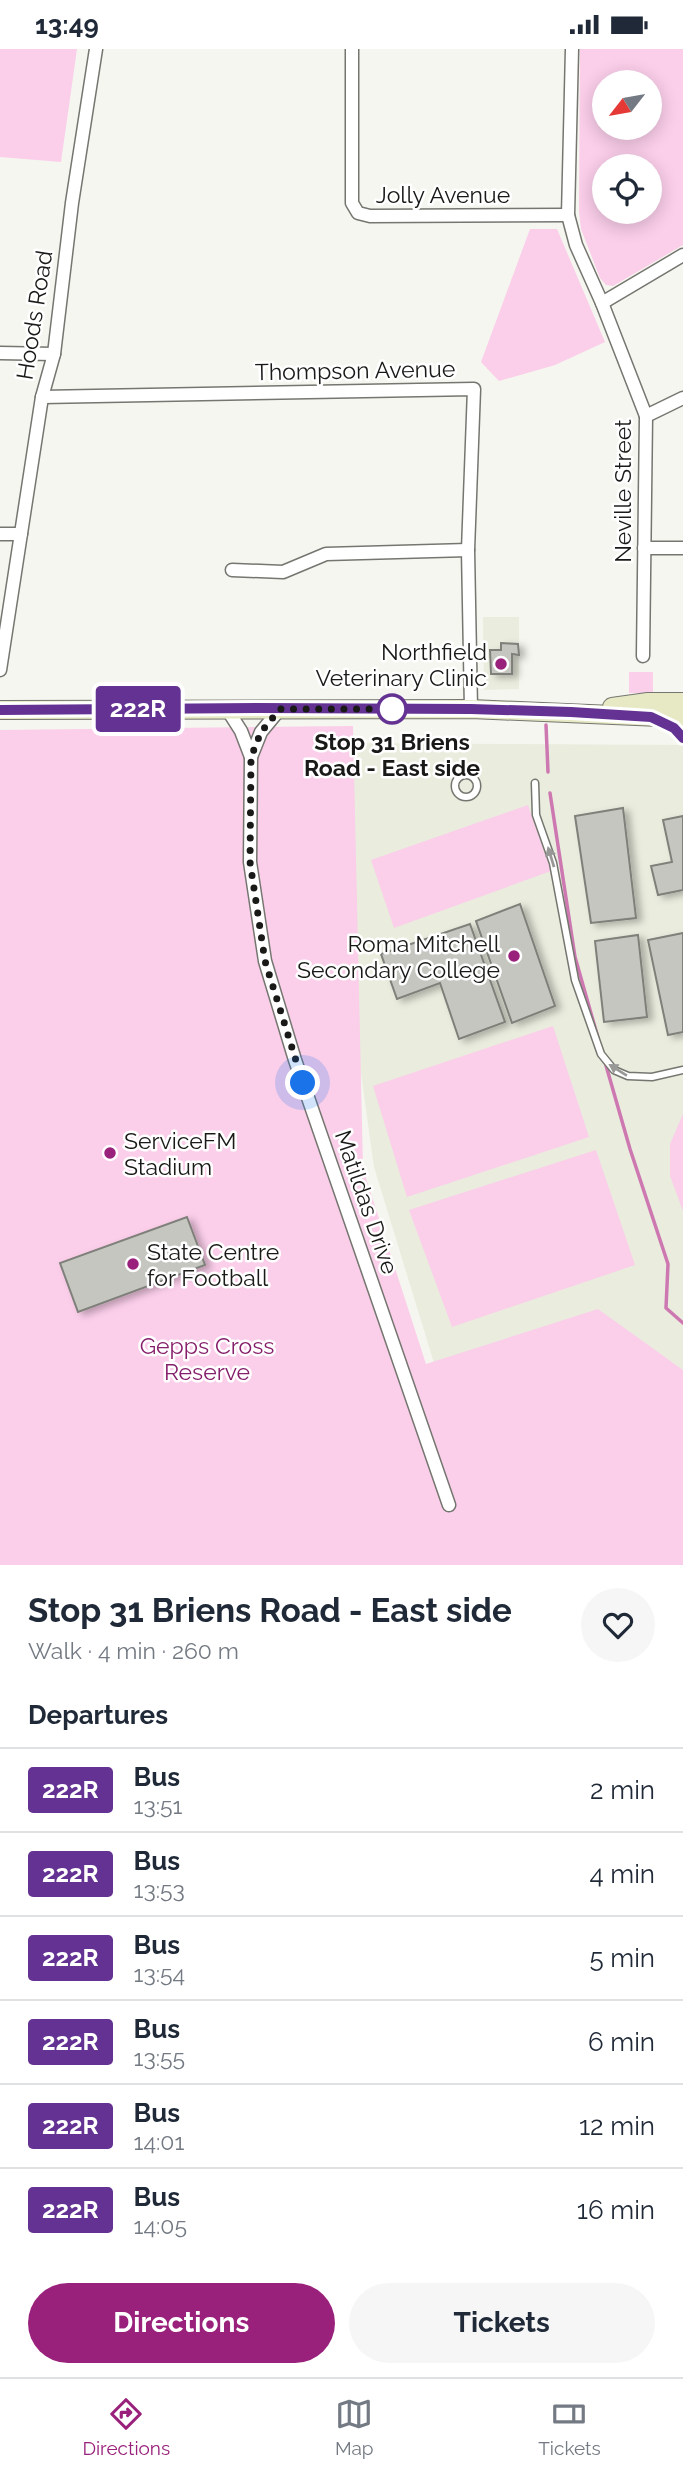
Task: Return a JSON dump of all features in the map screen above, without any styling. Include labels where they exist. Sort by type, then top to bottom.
[{"type":"main road","points":[[571,712],[648,702],[683,702]]},
{"type":"main road","points":[[0,710],[471,709],[683,717]]},
{"type":"street","name":"Hoods Road","points":[[0,670],[42,397],[54,354],[72,204],[96,49]]},
{"type":"street","name":"Jolly Avenue","points":[[352,49],[352,203],[358,212],[370,216],[568,215]]},
{"type":"street","name":"Neville Street","points":[[572,49],[568,215],[576,245],[646,416],[643,656]]},
{"type":"street","points":[[601,303],[683,255]]},
{"type":"street","points":[[0,353],[54,354]]},
{"type":"street","name":"Thompson Avenue","points":[[42,397],[474,389],[468,550],[471,709]]},
{"type":"street","points":[[646,416],[683,398]]},
{"type":"street","points":[[0,534],[22,534]]},
{"type":"street","points":[[644,548],[683,548]]},
{"type":"street","points":[[232,570],[283,572],[326,554],[468,550]]},
{"type":"street","points":[[226,709],[241,731],[251,757]]},
{"type":"street","name":"Matildas Drive","points":[[280,709],[261,732],[251,757],[250,862],[265,961],[304,1085],[449,1505]]},
{"type":"lane","points":[[651,717],[674,728],[683,738]]},
{"type":"lane","points":[[535,783],[536,814],[555,873],[572,971],[601,1054],[614,1070],[628,1076],[652,1077],[683,1070]]},
{"type":"shaded area","points":[[483,617],[519,617],[519,689],[484,690]]},
{"type":"shaded area","name":"Roma Mitchell Secondary College","points":[[315,743],[683,745],[683,1370],[603,1314],[434,1363],[374,1167]]},
{"type":"green space","points":[[0,49],[77,49],[61,162],[0,157]]},
{"type":"green space","points":[[580,49],[683,49],[683,245],[613,286],[606,285],[600,278],[581,229]]},
{"type":"green space","points":[[530,229],[557,229],[605,342],[555,365],[499,381],[481,362]]},
{"type":"green space","points":[[629,672],[653,672],[653,693],[629,693]]},
{"type":"green space","name":"Gepps Cross Reserve","points":[[353,726],[363,1169],[426,1364],[598,1309],[683,1370],[683,1565],[0,1565],[0,730]]},
{"type":"green space","points":[[528,805],[551,871],[394,928],[371,860]]},
{"type":"green space","points":[[553,1026],[589,1137],[407,1197],[373,1086]]},
{"type":"green space","points":[[683,1114],[683,1211],[670,1176],[670,1144]]},
{"type":"green space","points":[[596,1150],[635,1265],[452,1327],[409,1210]]},
{"type":"building","name":"Northfield Veterinary Clinic","points":[[501,643],[518,644],[519,655],[512,654],[512,674],[491,674],[490,650],[501,650]]},
{"type":"building","points":[[623,808],[636,918],[591,923],[575,816]]},
{"type":"building","points":[[683,816],[683,890],[658,895],[651,866],[672,862],[663,820]]},
{"type":"building","points":[[520,904],[555,1006],[512,1023],[476,921]]},
{"type":"building","points":[[470,924],[505,1022],[459,1039],[440,983],[397,999],[381,954]]},
{"type":"building","points":[[683,933],[683,1032],[668,1035],[648,940]]},
{"type":"building","points":[[638,935],[647,1017],[604,1022],[595,941]]},
{"type":"building","name":"State Centre for Football","points":[[187,1217],[205,1265],[78,1312],[60,1263]]},
{"type":"waterway","points":[[546,725],[548,772]]},
{"type":"waterway","points":[[550,793],[575,957],[598,1038]]},
{"type":"waterway","points":[[605,1062],[668,1264],[666,1308],[683,1323]]},
{"type":"bus line","name":"222R","points":[[0,710],[258,708],[571,712],[651,717],[674,728],[683,738]]},
{"type":"place","name":"Northfield Veterinary Clinic","points":[[501,664]]},
{"type":"place","name":"Stop 31 Briens Road - East side","points":[[392,709]]},
{"type":"place","name":"Roma Mitchell Secondary College","points":[[514,956]]},
{"type":"place","name":"ServiceFM Stadium","points":[[110,1153]]},
{"type":"place","name":"State Centre for Football","points":[[133,1264]]},
{"type":"route","points":[[303,1083],[265,961],[250,862],[251,757],[261,732],[280,709],[392,709]]}]
